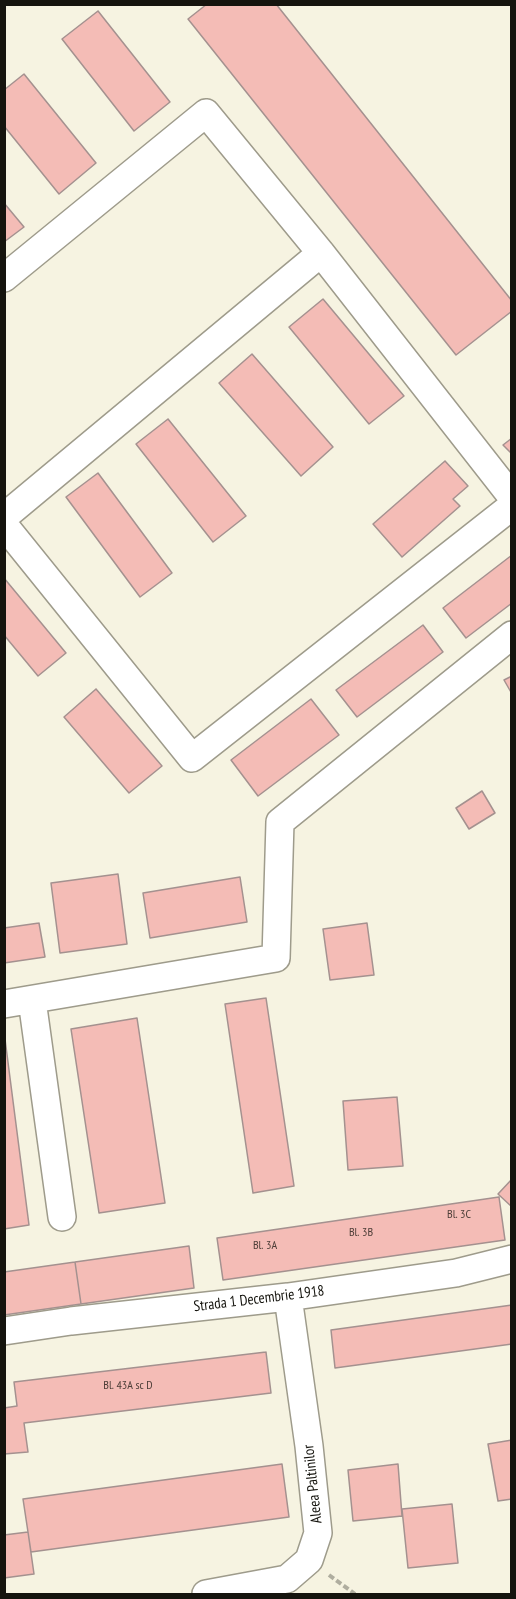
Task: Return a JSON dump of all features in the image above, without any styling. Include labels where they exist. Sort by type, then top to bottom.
[{"type":"street","points":[[4,278],[207,113],[321,253],[512,497]]},
{"type":"street","points":[[4,517],[321,253]]},
{"type":"street","points":[[4,525],[192,758],[512,506]]},
{"type":"street","points":[[4,1004],[276,958],[280,822],[512,635]]},
{"type":"street","points":[[32,1000],[62,1217]]},
{"type":"street","name":"Strada 1 Decembrie 1918","points":[[4,1331],[71,1321],[288,1297],[456,1273],[512,1259]]},
{"type":"street","name":"Aleea Paltinilor","points":[[288,1297],[309,1446],[318,1533],[309,1560]]},
{"type":"street","points":[[206,1594],[287,1579],[309,1560]]},
{"type":"path","points":[[309,1560],[355,1594]]},
{"type":"building","points":[[207,4],[276,4],[512,301],[512,311],[456,355],[188,19]]},
{"type":"building","points":[[98,11],[170,102],[134,131],[62,39]]},
{"type":"building","points":[[24,74],[96,163],[59,194],[4,126],[4,90]]},
{"type":"building","points":[[4,203],[24,227],[4,242]]},
{"type":"building","points":[[323,299],[404,396],[369,424],[289,327]]},
{"type":"building","points":[[252,354],[333,447],[301,476],[219,383]]},
{"type":"building","points":[[168,419],[246,516],[213,542],[136,444]]},
{"type":"building","points":[[512,438],[512,454],[503,445]]},
{"type":"building","points":[[445,461],[468,486],[453,499],[460,506],[402,557],[373,524]]},
{"type":"building","points":[[98,473],[172,573],[140,597],[66,497]]},
{"type":"building","points":[[512,555],[512,603],[466,638],[443,608]]},
{"type":"building","points":[[4,578],[66,653],[38,676],[4,635]]},
{"type":"building","points":[[423,625],[443,652],[357,717],[336,690]]},
{"type":"building","points":[[512,676],[512,694],[504,680]]},
{"type":"building","points":[[96,689],[162,766],[129,793],[64,717]]},
{"type":"building","points":[[311,699],[339,735],[258,796],[231,760]]},
{"type":"building","points":[[482,791],[495,813],[469,829],[456,808]]},
{"type":"building","points":[[118,874],[127,944],[60,953],[51,883]]},
{"type":"building","points":[[240,877],[247,922],[150,938],[143,893]]},
{"type":"building","points":[[39,923],[45,957],[4,963],[4,928]]},
{"type":"building","points":[[367,923],[374,975],[330,980],[323,929]]},
{"type":"building","points":[[266,998],[294,1186],[253,1193],[225,1004]]},
{"type":"building","points":[[137,1018],[165,1203],[99,1213],[71,1029]]},
{"type":"building","points":[[4,1039],[29,1225],[4,1229]]},
{"type":"building","points":[[397,1097],[403,1166],[348,1170],[343,1101]]},
{"type":"building","points":[[512,1179],[512,1207],[498,1194]]},
{"type":"building","points":[[499,1197],[505,1240],[223,1280],[217,1238]]},
{"type":"building","points":[[189,1246],[194,1288],[81,1304],[75,1262]]},
{"type":"building","points":[[75,1262],[81,1304],[4,1315],[4,1272]]},
{"type":"building","points":[[512,1305],[512,1344],[335,1368],[331,1330]]},
{"type":"building","points":[[266,1352],[271,1393],[24,1423],[28,1452],[4,1454],[4,1408],[17,1406],[14,1382]]},
{"type":"building","points":[[512,1440],[512,1499],[498,1501],[488,1444]]},
{"type":"building","points":[[282,1464],[289,1517],[31,1552],[23,1499]]},
{"type":"building","points":[[398,1464],[402,1516],[353,1521],[348,1470]]},
{"type":"building","points":[[452,1504],[458,1563],[408,1568],[402,1509]]},
{"type":"building","points":[[28,1532],[34,1574],[4,1578],[4,1535]]}]
